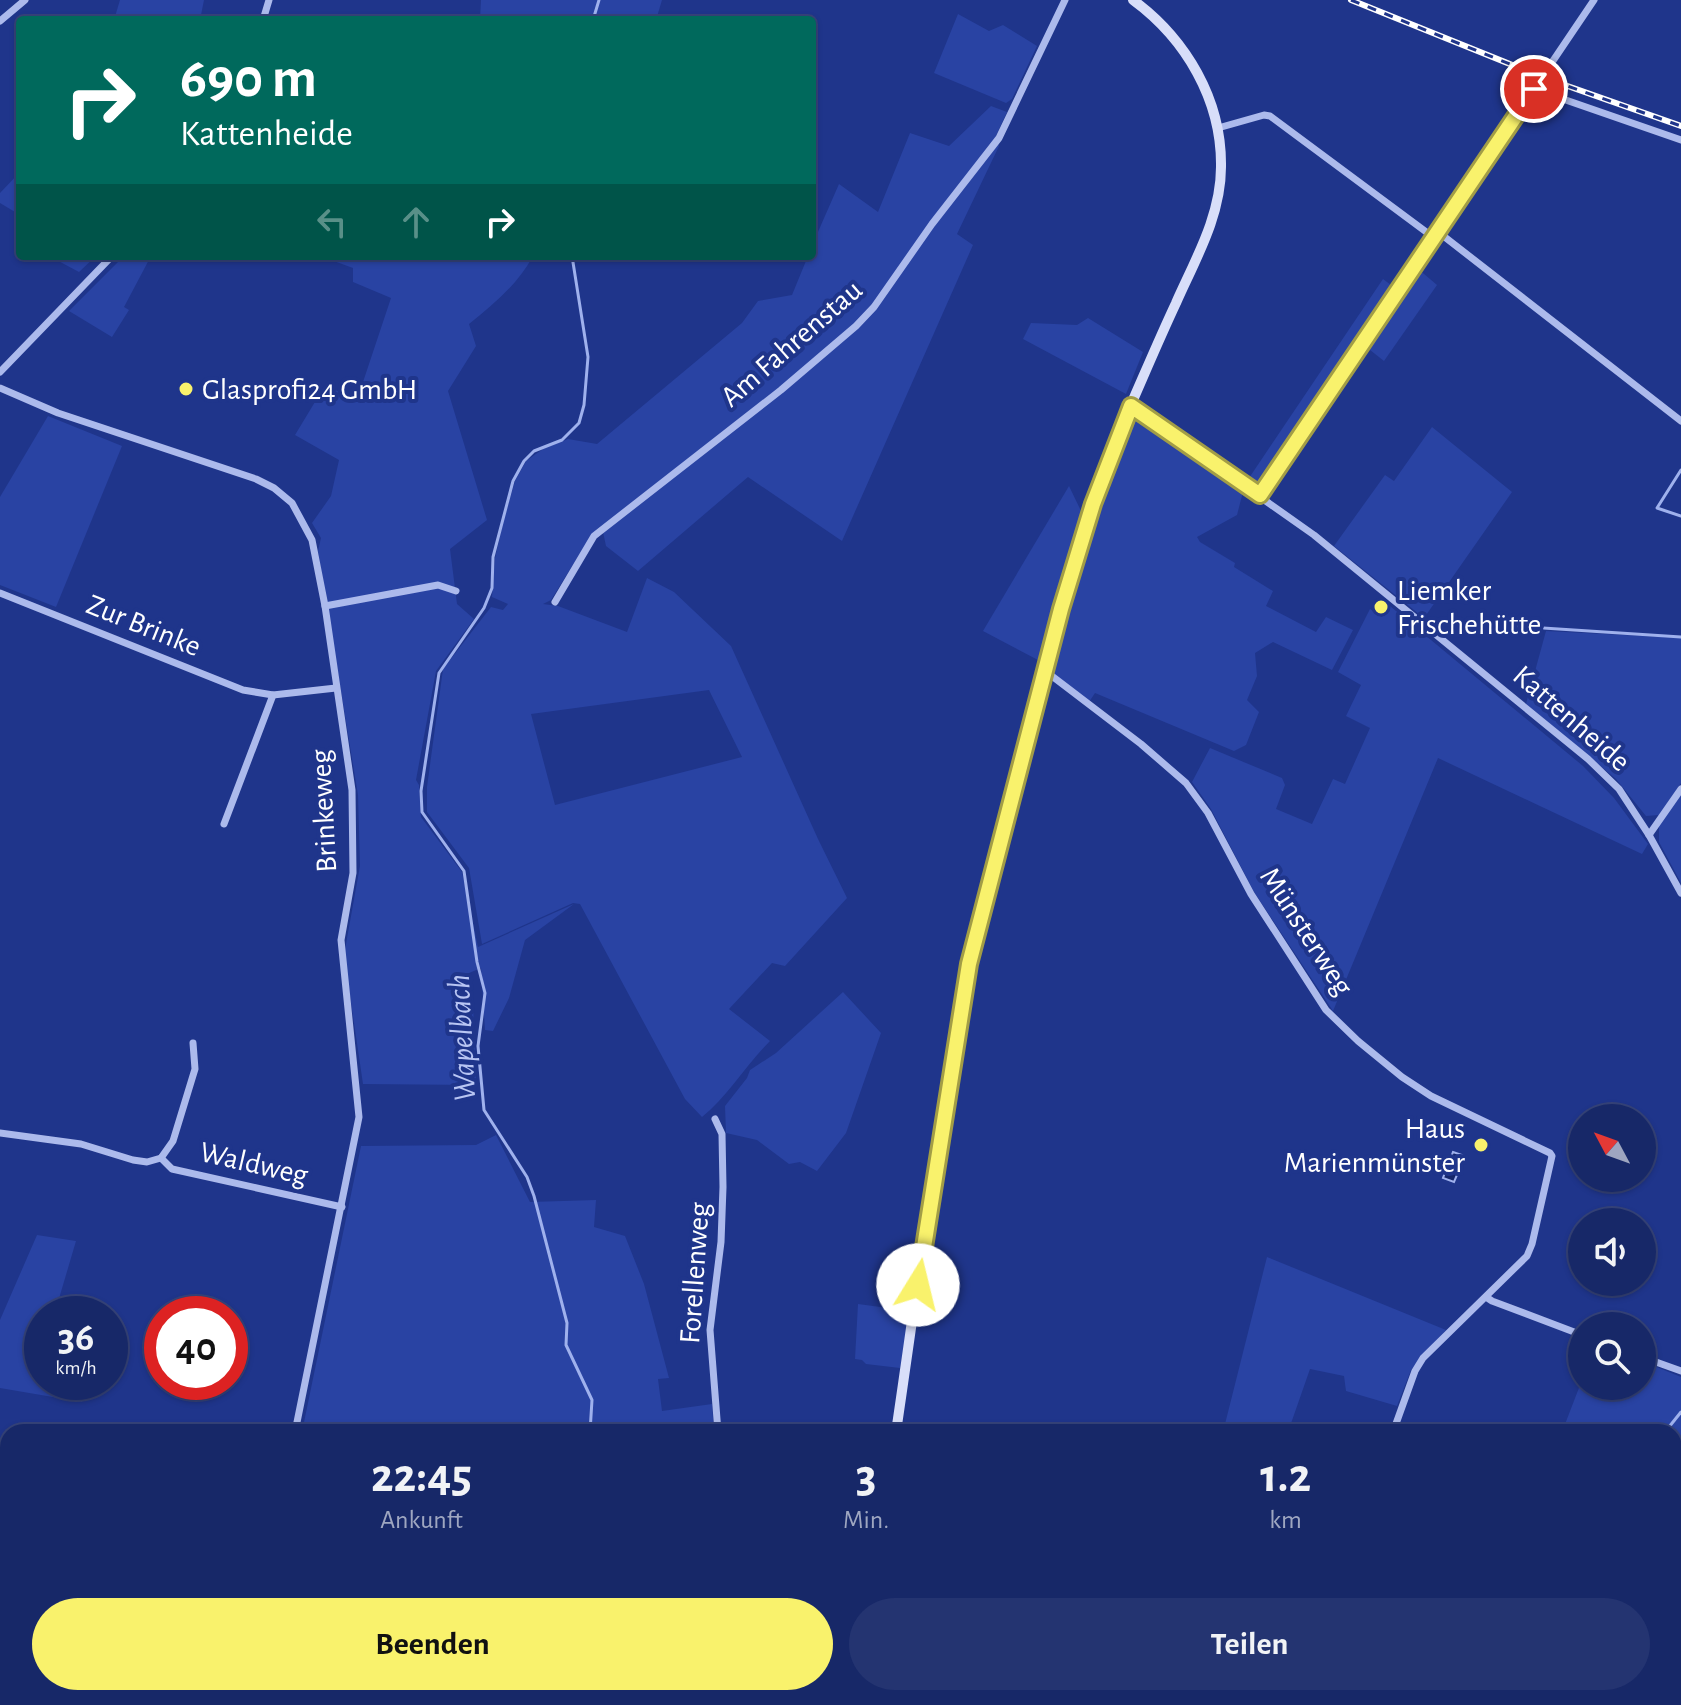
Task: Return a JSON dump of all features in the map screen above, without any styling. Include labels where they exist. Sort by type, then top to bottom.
[{"type":"street","points":[[0,21],[25,0]]},
{"type":"street","name":"Am Fahrenstau","points":[[555,602],[594,536],[781,390],[874,307],[932,224],[999,138],[1065,0]]},
{"type":"street","points":[[897,1424],[947,1088],[969,964],[1044,670],[1093,504],[1131,406],[1206,238],[1222,169],[1218,128],[1205,89],[1189,57],[1152,14],[1133,0]]},
{"type":"street","points":[[1260,495],[1594,0]]},
{"type":"street","points":[[1534,89],[1681,140]]},
{"type":"street","points":[[1218,128],[1270,116],[1435,234],[1681,421]]},
{"type":"street","points":[[0,372],[108,260]]},
{"type":"street","name":"Brinkeweg","points":[[0,388],[58,413],[244,475],[274,488],[292,503],[307,529],[325,606],[352,790],[353,873],[341,940],[359,1117],[297,1424]]},
{"type":"street","name":"Kattenheide","points":[[1131,406],[1314,535],[1588,759],[1619,789],[1681,893]]},
{"type":"street","points":[[325,606],[438,585],[456,591]]},
{"type":"street","name":"Zur Brinke","points":[[0,593],[243,690],[273,695],[336,688]]},
{"type":"street","name":"Münsterweg","points":[[1044,670],[1141,744],[1186,783],[1208,813],[1251,894],[1326,1010],[1402,1077],[1431,1096],[1550,1153],[1552,1159],[1527,1256],[1486,1297]]},
{"type":"street","points":[[224,824],[273,695]]},
{"type":"street","points":[[1649,835],[1681,789]]},
{"type":"street","name":"Waldweg","points":[[0,1133],[81,1144],[133,1160],[147,1162],[161,1158],[173,1141],[195,1069],[193,1043]]},
{"type":"street","name":"Forellenweg","points":[[715,1119],[722,1134],[723,1205],[710,1330],[717,1424]]},
{"type":"street","name":"Waldweg","points":[[161,1158],[172,1169],[342,1207]]},
{"type":"street","points":[[1396,1424],[1415,1371],[1423,1358],[1486,1297],[1568,1330]]},
{"type":"street","points":[[1656,1362],[1681,1371]]},
{"type":"shaded area","points":[[120,0],[204,0],[201,16],[115,16]]},
{"type":"shaded area","points":[[481,0],[662,0],[657,16],[480,16]]},
{"type":"shaded area","points":[[958,14],[989,31],[1003,25],[1037,46],[1012,99],[1006,103],[934,73]]},
{"type":"shaded area","points":[[991,106],[1007,112],[995,138],[999,146],[957,234],[973,245],[842,541],[748,477],[638,571],[606,546],[603,532],[592,534],[551,600],[543,604],[558,606],[627,632],[647,578],[674,592],[731,646],[847,898],[785,966],[772,963],[729,1009],[770,1041],[702,1117],[685,1099],[580,904],[573,903],[482,944],[469,868],[427,812],[427,787],[443,669],[491,607],[503,610],[508,604],[492,597],[495,558],[515,481],[526,461],[543,449],[568,439],[597,444],[742,323],[758,301],[792,295],[806,260],[816,260],[816,236],[839,184],[878,212],[910,133],[949,146]],"holes":[[[709,690],[742,757],[555,805],[531,714]]]},
{"type":"shaded area","points":[[16,176],[16,213],[0,203],[0,193]]},
{"type":"shaded area","points":[[56,260],[92,260],[79,272]]},
{"type":"shaded area","points":[[120,260],[149,260],[124,307],[129,310],[112,337],[69,311]]},
{"type":"shaded area","points":[[331,260],[531,260],[513,285],[469,324],[476,346],[448,391],[487,520],[450,549],[457,604],[474,619],[436,671],[416,780],[421,817],[462,872],[478,947],[574,904],[525,940],[509,998],[493,1031],[485,1030],[481,968],[469,973],[476,1085],[363,1084],[344,955],[360,866],[358,795],[318,551],[321,538],[312,523],[331,496],[339,460],[295,435],[324,387],[358,397],[391,298],[353,282],[353,268]]},
{"type":"shaded area","points":[[1417,268],[1437,285],[1384,361],[1365,346]]},
{"type":"shaded area","points":[[1383,279],[1395,288],[1260,489],[1247,481]]},
{"type":"shaded area","points":[[1088,318],[1143,352],[1126,394],[1023,339],[1031,323],[1077,325]]},
{"type":"shaded area","points":[[1137,414],[1244,488],[1237,515],[1197,537],[1200,542],[1273,591],[1266,606],[1316,632],[1326,617],[1353,630],[1332,670],[1273,642],[1255,653],[1257,676],[1247,700],[1259,712],[1246,745],[1234,751],[1095,693],[1087,705],[1050,679],[1101,509]]},
{"type":"shaded area","points":[[48,416],[122,446],[56,607],[0,585],[0,497]]},
{"type":"shaded area","points":[[1432,427],[1512,492],[1424,618],[1334,546],[1385,475],[1394,481]]},
{"type":"shaded area","points":[[1069,486],[1082,513],[1038,660],[983,631]]},
{"type":"shaded area","points":[[1390,606],[1583,766],[1614,798],[1648,844],[1642,854],[1438,758],[1333,1011],[1254,892],[1211,809],[1192,782],[1210,748],[1282,778],[1285,785],[1276,809],[1312,824],[1333,779],[1345,784],[1370,728],[1346,716],[1361,685],[1338,672],[1370,609],[1382,617]]},
{"type":"shaded area","points":[[1546,631],[1681,638],[1681,783],[1659,815],[1646,816],[1616,779],[1526,704]]},
{"type":"shaded area","points":[[1681,793],[1681,883],[1659,842],[1659,824]]},
{"type":"shaded area","points":[[843,992],[881,1033],[846,1133],[817,1171],[800,1162],[789,1164],[757,1140],[726,1133],[725,1106],[750,1070],[776,1053]]},
{"type":"shaded area","points":[[496,1135],[530,1202],[596,1200],[594,1227],[625,1236],[644,1284],[669,1378],[658,1379],[662,1411],[712,1404],[713,1424],[304,1424],[361,1146],[476,1145]]},
{"type":"shaded area","points":[[1453,1152],[1465,1156],[1454,1182],[1443,1178]]},
{"type":"shaded area","points":[[37,1235],[76,1241],[60,1296],[24,1296],[24,1392],[0,1388],[0,1320]]},
{"type":"shaded area","points":[[1267,1257],[1446,1330],[1411,1370],[1397,1406],[1346,1391],[1344,1376],[1310,1369],[1291,1424],[1225,1424]]},
{"type":"shaded area","points":[[858,1304],[910,1311],[900,1368],[866,1364],[855,1359]]},
{"type":"shaded area","points":[[1656,1367],[1681,1377],[1681,1424],[1565,1424],[1574,1400],[1656,1400]]},
{"type":"waterway","name":"Wapelbach","points":[[594,16],[599,0]]},
{"type":"waterway","name":"Wapelbach","points":[[573,260],[588,357],[584,405],[579,423],[562,440],[534,451],[524,461],[513,481],[493,557],[492,588],[484,608],[439,673],[421,791],[422,812],[464,871],[477,962],[485,993],[478,1046],[484,1110],[527,1177],[534,1196],[567,1323],[566,1345],[592,1400],[590,1424]]},
{"type":"waterway","points":[[1681,470],[1657,508],[1681,516]]},
{"type":"waterway","points":[[1434,621],[1681,637]]},
{"type":"waterway","points":[[1671,1424],[1681,1412]]},
{"type":"railway","points":[[1351,0],[1542,77],[1681,126]]},
{"type":"place","name":"Glasprofi24 GmbH","points":[[186,389]]},
{"type":"place","name":"Liemker Frischehütte","points":[[1381,607]]},
{"type":"place","name":"Haus Marienmünster","points":[[1481,1145]]},
{"type":"route","points":[[918,1285],[969,964],[1061,609],[1093,504],[1131,406],[1260,495],[1534,89]]}]
